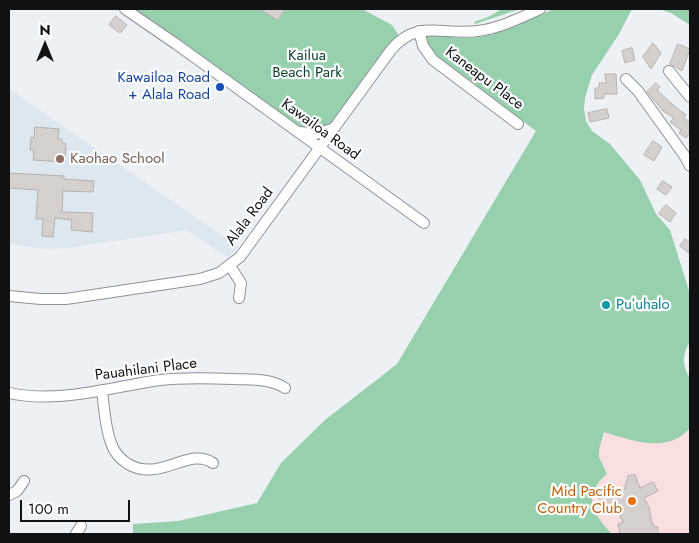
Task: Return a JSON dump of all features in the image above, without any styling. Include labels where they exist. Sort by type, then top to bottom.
[{"type":"street","name":"Kawailoa Road","points":[[125,9],[424,223]]},
{"type":"street","points":[[416,32],[432,30],[469,32],[487,30],[540,9]]},
{"type":"street","name":"Kaneapu Place","points":[[416,32],[433,60],[518,124]]},
{"type":"street","name":"Alala Road","points":[[9,296],[42,299],[78,298],[206,278],[230,266],[245,250],[395,44],[416,32]]},
{"type":"street","points":[[669,71],[690,97]]},
{"type":"street","points":[[626,79],[638,91],[689,161]]},
{"type":"street","points":[[297,131],[316,134],[327,131],[336,125]]},
{"type":"street","points":[[230,266],[241,283],[239,298]]},
{"type":"street","name":"Pauahilani Place","points":[[9,393],[30,397],[50,397],[162,380],[195,378],[263,380],[276,383],[285,388]]},
{"type":"street","points":[[102,390],[110,441],[124,461],[136,468],[149,470],[163,468],[195,458],[206,459],[213,463]]},
{"type":"street","points":[[9,494],[17,491],[24,481]]},
{"type":"shaded area","name":"Kaohao School","points":[[9,89],[239,247],[228,258],[187,230],[69,248],[43,249],[9,244]]},
{"type":"shaded area","points":[[690,428],[690,534],[612,534],[596,516],[592,503],[592,495],[598,482],[607,474],[599,457],[599,450],[605,431],[632,439],[660,444],[686,433]]},
{"type":"green space","name":"Kailua Beach Park","points":[[134,9],[362,9],[392,25],[399,36],[334,121],[321,128],[308,129],[298,127]]},
{"type":"green space","points":[[502,9],[520,9],[475,24],[474,22]]},
{"type":"green space","points":[[554,9],[632,9],[619,34],[592,75],[585,98],[586,121],[592,131],[610,144],[640,180],[656,214],[670,230],[690,294],[690,342],[684,355],[684,365],[690,378],[690,428],[681,436],[671,441],[660,443],[638,442],[604,432],[599,457],[607,474],[599,482],[592,497],[595,512],[612,534],[133,534],[133,524],[178,521],[257,503],[281,463],[325,420],[397,364],[536,131],[438,58],[424,36],[482,37],[503,31]]},
{"type":"green space","points":[[659,9],[690,9],[690,25],[671,13]]},
{"type":"building","points":[[260,9],[285,9],[278,20]]},
{"type":"building","points":[[116,16],[127,25],[120,33],[109,25]]},
{"type":"building","points":[[653,43],[661,53],[651,69],[643,57]]},
{"type":"building","points":[[678,44],[690,49],[682,71],[670,64]]},
{"type":"building","points":[[632,48],[635,60],[625,63],[622,51]]},
{"type":"building","points":[[605,74],[616,74],[617,94],[604,94],[604,98],[595,99],[595,88],[599,88],[599,83],[606,83]]},
{"type":"building","points":[[656,83],[660,87],[657,90],[686,115],[684,118],[690,122],[690,132],[686,138],[679,133],[681,130],[670,122],[674,118],[663,111],[647,92]]},
{"type":"building","points":[[607,109],[609,118],[590,122],[588,113]]},
{"type":"building","points":[[35,127],[59,129],[58,139],[62,139],[62,143],[66,144],[65,162],[33,160],[34,150],[30,150],[31,137],[34,138]]},
{"type":"building","points":[[653,141],[662,147],[654,161],[644,155]]},
{"type":"building","points":[[9,173],[64,176],[64,179],[94,181],[93,192],[63,191],[62,212],[93,213],[92,232],[71,230],[72,220],[55,218],[53,237],[42,236],[43,219],[36,219],[38,190],[9,188]]},
{"type":"building","points":[[663,181],[672,187],[666,195],[657,189]]},
{"type":"building","points":[[666,205],[676,213],[670,222],[659,214]]},
{"type":"building","points":[[685,239],[690,243],[690,254],[680,246]]},
{"type":"building","points":[[635,475],[640,488],[653,482],[658,491],[644,498],[649,507],[652,524],[654,524],[654,527],[658,527],[658,534],[620,534],[618,524],[623,522],[617,510],[606,507],[607,505],[596,496],[606,485],[613,490],[624,490],[628,476]]},
{"type":"place","name":"Kawailoa Road + Alala Road","points":[[220,87]]},
{"type":"place","name":"Kaohao School","points":[[60,159]]},
{"type":"place","name":"Puʻuhalo","points":[[606,305]]},
{"type":"place","name":"Mid Pacific Country Club","points":[[632,501]]}]
